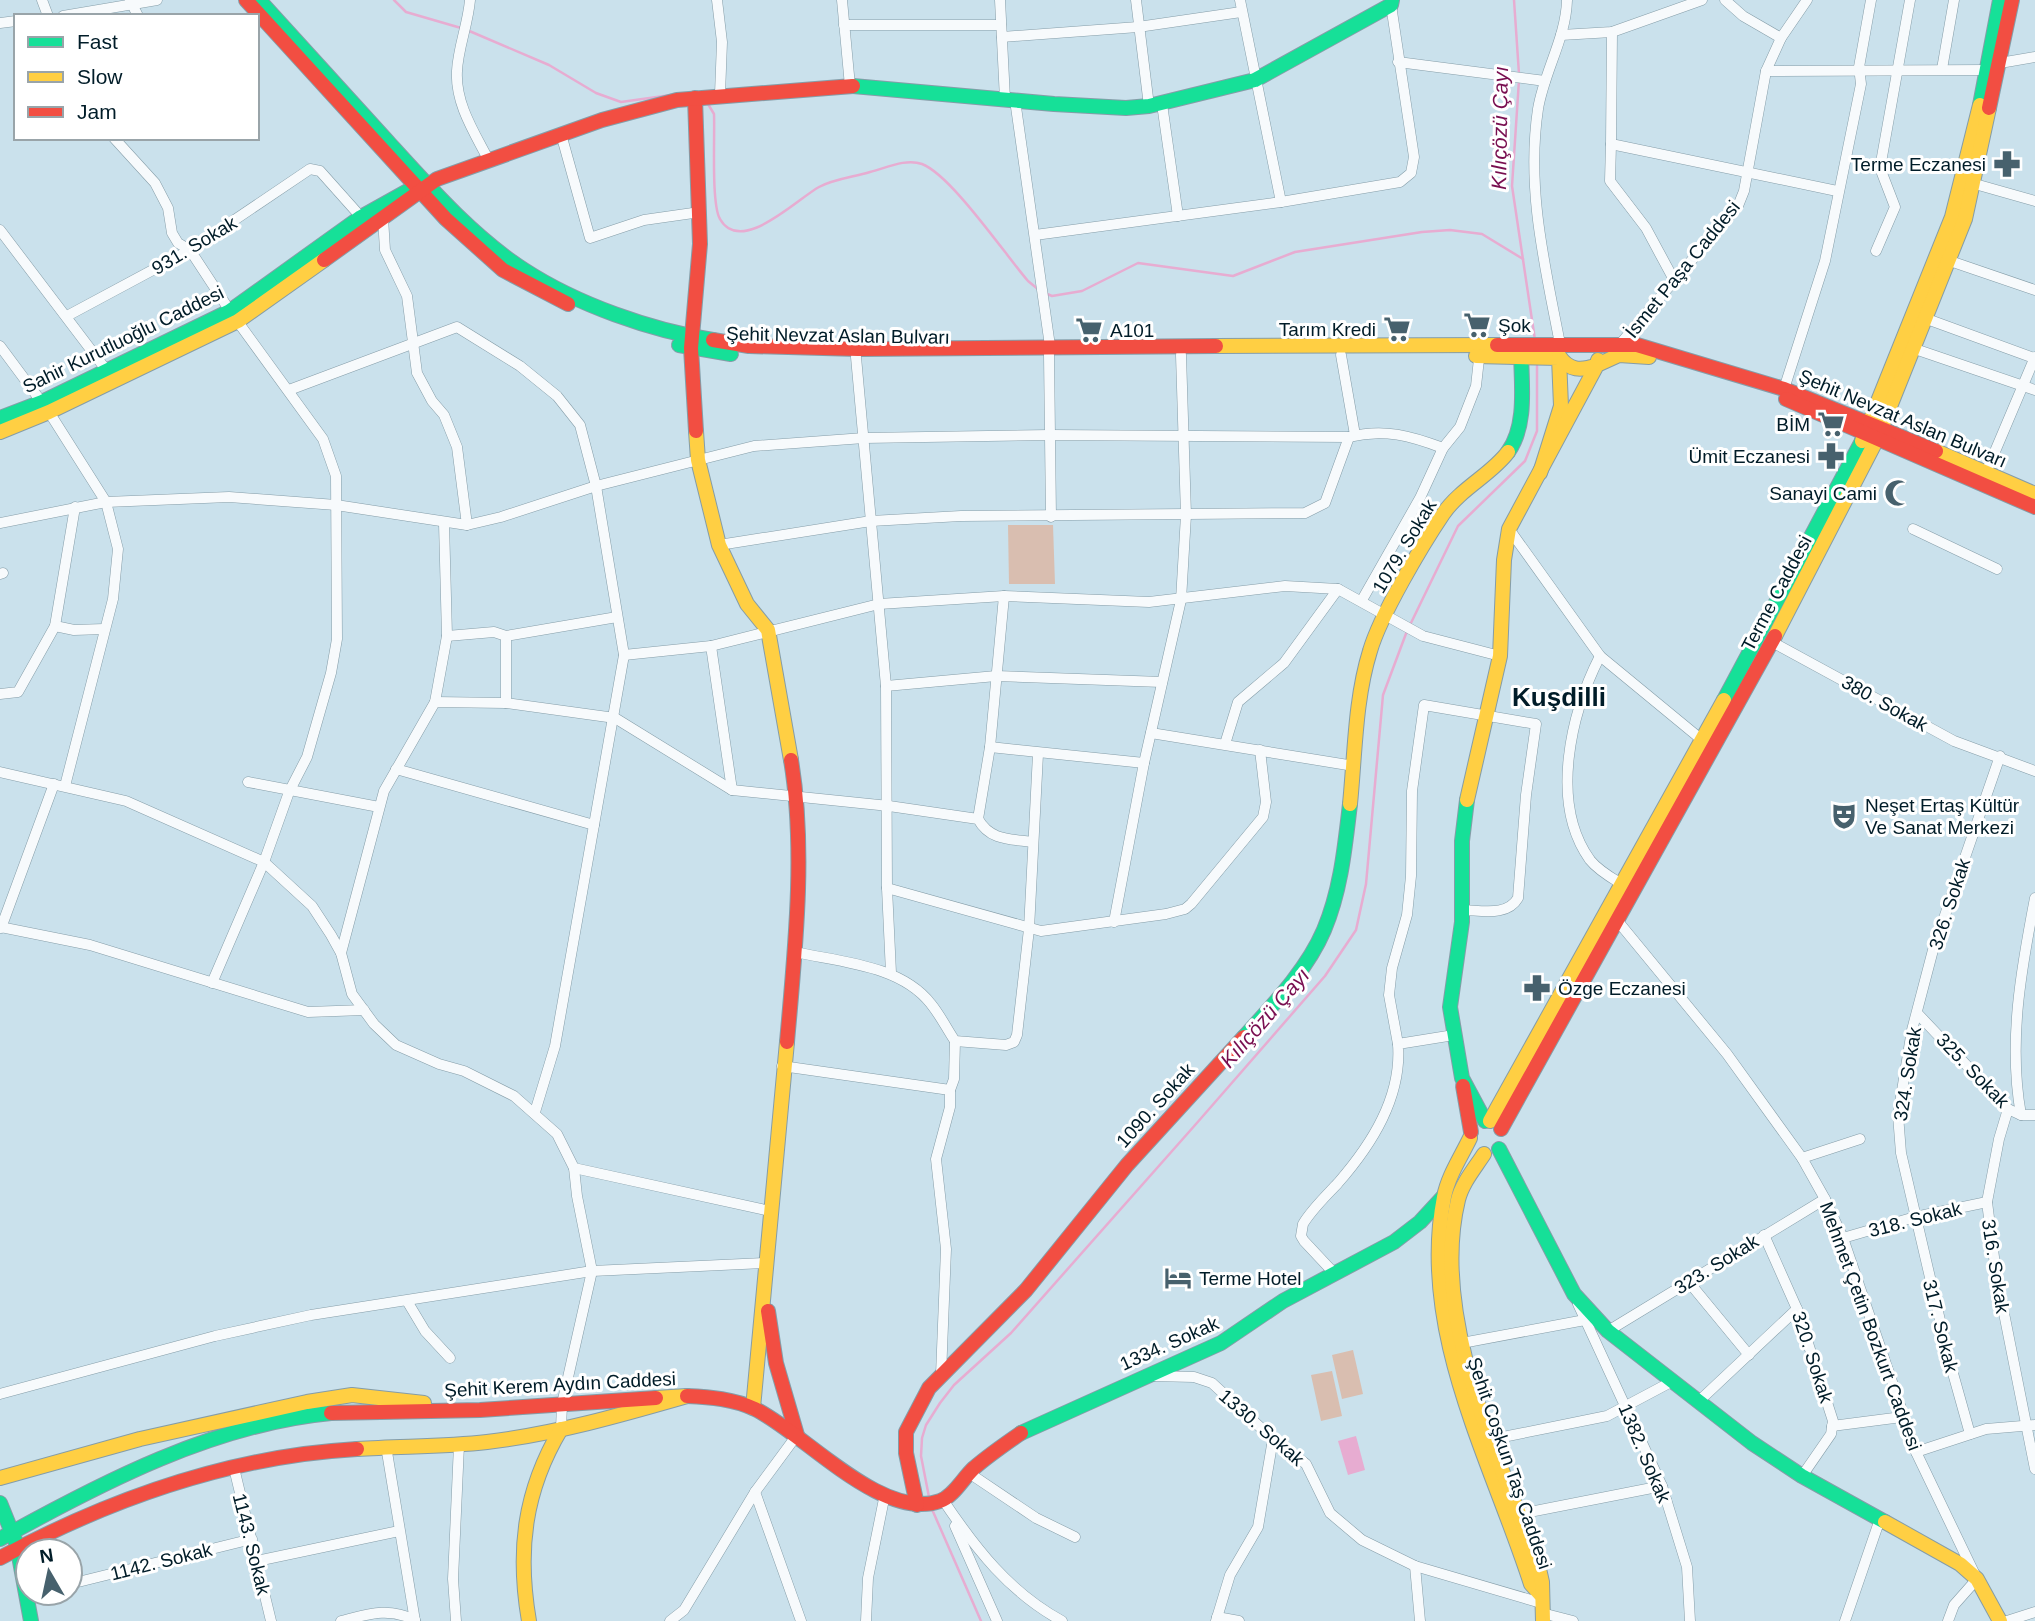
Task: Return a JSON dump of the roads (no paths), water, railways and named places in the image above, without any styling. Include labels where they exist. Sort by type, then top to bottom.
[{"type":"street","points":[[79,14],[133,7],[158,0]]},
{"type":"street","name":"Şehit Nevzat Aslan Bulvarı","points":[[246,0],[425,186],[525,271],[586,302],[691,344],[745,355],[856,357],[1050,350],[1181,355],[1341,355],[1480,351]]},
{"type":"street","name":"Şehit Nevzat Aslan Bulvarı","points":[[259,0],[425,186]]},
{"type":"street","points":[[470,0],[467,30],[457,70],[458,93],[465,114],[488,159]]},
{"type":"street","points":[[717,0],[722,43],[720,94]]},
{"type":"street","points":[[842,0],[850,86]]},
{"type":"street","points":[[1000,0],[1010,99],[1035,235],[1050,350],[1051,517]]},
{"type":"street","points":[[1136,0],[1138,27],[1178,216]]},
{"type":"street","points":[[1240,0],[1281,202]]},
{"type":"street","points":[[1540,472],[1560,406],[1560,387],[1537,227],[1534,189],[1537,119],[1545,81],[1561,35],[1567,0]]},
{"type":"street","points":[[1561,35],[1612,32],[1703,0]]},
{"type":"street","points":[[1725,0],[1743,16],[1781,38]]},
{"type":"street","name":"İsmet Paşa Caddesi","points":[[1621,343],[1738,206],[1766,71],[1781,38],[1794,24],[1807,0]]},
{"type":"street","points":[[1784,389],[1818,288],[1861,84],[1859,72],[1871,0]]},
{"type":"street","points":[[1877,251],[1895,207],[1880,168],[1910,0]]},
{"type":"street","points":[[1942,69],[1954,0]]},
{"type":"street","name":"Terme Caddesi","points":[[1492,1123],[1616,919],[1772,642],[1915,349],[1951,261],[1975,184],[2000,0]]},
{"type":"street","name":"Terme Caddesi","points":[[1492,1123],[1620,883],[1874,431],[1952,218],[2012,0]]},
{"type":"street","points":[[425,186],[488,159],[561,134],[659,104],[720,94],[850,86],[1103,107],[1155,105],[1255,80],[1391,3],[1414,157],[1411,173],[1400,182],[1281,202],[1035,235]]},
{"type":"street","points":[[1002,37],[1138,27],[1241,12]]},
{"type":"street","points":[[844,24],[1001,25]]},
{"type":"street","points":[[1612,32],[1611,181],[1646,228],[1674,280]]},
{"type":"street","points":[[1766,71],[1859,72],[1993,67],[2035,57]]},
{"type":"street","points":[[1398,62],[1545,81]]},
{"type":"street","points":[[695,98],[700,212],[691,344],[698,460],[719,545],[747,604],[768,630],[797,797],[795,951],[782,1066],[753,1408]]},
{"type":"street","points":[[561,134],[590,238],[644,220],[700,212]]},
{"type":"street","points":[[116,140],[155,183],[168,208],[172,233],[178,243],[190,250],[234,316],[289,390],[329,449],[336,476],[337,639],[317,730],[289,792],[264,862],[212,984]]},
{"type":"street","points":[[1611,144],[1837,191]]},
{"type":"street","name":"931. Sokak","points":[[67,316],[190,250],[307,170],[316,168],[361,217]]},
{"type":"street","points":[[1975,184],[2035,201]]},
{"type":"street","name":"Sahir Kurutluoğlu Caddesi","points":[[0,432],[107,371],[234,316],[361,217],[425,186]]},
{"type":"street","name":"Sahir Kurutluoğlu Caddesi","points":[[0,418],[46,407],[234,316],[383,218],[425,186]]},
{"type":"street","points":[[383,218],[385,250],[407,296],[413,343],[423,387],[444,415],[457,447],[467,524]]},
{"type":"street","points":[[0,230],[107,371]]},
{"type":"street","points":[[1951,261],[2035,290]]},
{"type":"street","points":[[1927,319],[2035,358],[1985,475]]},
{"type":"street","points":[[289,390],[457,327],[520,366],[557,396],[580,425],[596,486],[624,655],[555,1046],[535,1112]]},
{"type":"street","name":"Şehit Nevzat Aslan Bulvarı","points":[[691,344],[817,349],[1555,351],[1621,343],[1730,371],[1784,389],[2035,507]]},
{"type":"street","points":[[1499,1149],[1484,1154],[1474,1149],[1450,1007],[1461,910],[1462,841],[1468,792],[1500,656],[1504,560],[1509,529],[1576,409],[1597,365],[1602,345]]},
{"type":"street","points":[[0,346],[46,407],[107,502],[118,549],[113,599],[60,785],[0,928],[90,945],[307,1012],[364,1010]]},
{"type":"street","points":[[1915,349],[2035,390]]},
{"type":"street","points":[[1362,600],[1420,498],[1443,448],[1460,427],[1469,407],[1480,351]]},
{"type":"street","name":"1079. Sokak","points":[[1386,614],[1443,514],[1468,485],[1504,457],[1517,439],[1521,412],[1521,351]]},
{"type":"street","name":"Şehit Nevzat Aslan Bulvarı","points":[[1555,351],[1573,370],[1585,370],[1619,355],[1640,355],[1782,398],[2035,494]]},
{"type":"street","points":[[1114,922],[1144,763],[1181,600],[1186,515],[1181,355]]},
{"type":"street","points":[[719,545],[871,521],[961,516],[1051,517],[1314,511],[1325,503],[1352,436],[1341,355]]},
{"type":"street","points":[[856,357],[886,686],[887,888],[891,973]]},
{"type":"street","points":[[1560,387],[1569,385],[1585,390]]},
{"type":"street","points":[[1560,406],[1576,409]]},
{"type":"street","points":[[0,523],[107,502],[229,497],[336,505],[444,523],[467,524],[596,486],[754,446],[864,438],[1050,435],[1184,438],[1398,433],[1443,448]]},
{"type":"street","points":[[0,694],[18,692],[55,626],[75,507]]},
{"type":"street","points":[[341,953],[379,807],[396,769],[435,702],[447,636],[444,523]]},
{"type":"street","points":[[1509,529],[1600,656],[1702,740]]},
{"type":"street","points":[[1913,529],[1997,569]]},
{"type":"street","points":[[624,655],[711,646],[879,604],[1004,596],[1149,602],[1181,600],[1259,587],[1338,589],[1423,636],[1500,656]]},
{"type":"street","points":[[1225,744],[1238,702],[1284,663],[1338,589]]},
{"type":"street","points":[[1004,596],[990,747],[978,819],[984,830],[994,836],[1033,842]]},
{"type":"street","name":"1090. Sokak","points":[[917,1505],[906,1453],[906,1432],[914,1413],[941,1375],[1026,1290],[1127,1165],[1300,972],[1324,931],[1338,891],[1366,665],[1386,614]]},
{"type":"street","points":[[447,636],[494,632],[506,636],[617,617]]},
{"type":"street","points":[[55,626],[74,630],[104,628]]},
{"type":"street","points":[[506,636],[506,703]]},
{"type":"street","name":"380. Sokak","points":[[1772,642],[1954,741],[2035,771]]},
{"type":"street","points":[[711,646],[732,790]]},
{"type":"street","points":[[1600,656],[1580,697],[1574,719],[1569,779],[1574,819],[1590,860],[1620,883]]},
{"type":"street","points":[[886,686],[996,676],[1162,682]]},
{"type":"street","points":[[435,702],[506,703],[615,718],[732,790],[888,806],[978,819]]},
{"type":"street","points":[[1333,1272],[1304,1241],[1301,1230],[1306,1220],[1356,1162],[1379,1124],[1397,1084],[1398,1044],[1389,995],[1392,968],[1407,915],[1411,876],[1412,791],[1424,705],[1536,724],[1526,795],[1518,898],[1513,906],[1504,910],[1461,910]]},
{"type":"street","points":[[1151,733],[1354,766]]},
{"type":"street","points":[[990,747],[1144,763]]},
{"type":"street","points":[[887,888],[1029,929],[1053,931],[1185,909],[1263,817],[1266,802],[1260,750]]},
{"type":"street","points":[[955,1041],[1006,1045],[1014,1042],[1017,1035],[1029,929],[1038,754]]},
{"type":"street","name":"326. Sokak","points":[[1917,1013],[1933,950],[2000,756]]},
{"type":"street","points":[[396,769],[594,825]]},
{"type":"street","points":[[2,776],[60,785],[127,802],[264,862],[312,906],[341,953],[352,994],[396,1045],[491,1082],[535,1112],[557,1134],[574,1168],[592,1271],[562,1404],[561,1429],[534,1476],[525,1514],[523,1572],[529,1621]]},
{"type":"street","points":[[248,782],[289,792],[379,807]]},
{"type":"street","points":[[2021,1115],[2015,1074],[2015,1028],[2035,898]]},
{"type":"street","name":"Mehmet Çetin Bozkurt Caddesi","points":[[1616,919],[1727,1054],[1802,1158],[1825,1199],[1843,1238],[1902,1417],[1977,1579]]},
{"type":"street","points":[[795,951],[891,973],[912,986],[930,1003],[955,1041],[950,1107],[936,1159],[946,1249],[941,1375]]},
{"type":"street","name":"325. Sokak","points":[[1917,1013],[2008,1109],[2021,1115],[2035,1115]]},
{"type":"street","name":"324. Sokak","points":[[1915,1217],[1900,1153],[1898,1115],[1917,1013]]},
{"type":"street","points":[[1398,1044],[1454,1035]]},
{"type":"street","points":[[782,1066],[950,1090]]},
{"type":"street","points":[[1462,1078],[1503,1139],[1499,1149],[1574,1293],[1608,1331],[1671,1382],[1802,1476],[1940,1550],[1977,1579],[2000,1621]]},
{"type":"street","name":"316. Sokak","points":[[2008,1109],[1998,1139],[1987,1202],[1996,1273],[2024,1425],[2035,1469]]},
{"type":"street","points":[[1470,1135],[1476,1124],[1492,1123]]},
{"type":"street","name":"Şehit Coşkun Taş Caddesi","points":[[1470,1135],[1444,1196],[1440,1222],[1440,1272],[1455,1368],[1531,1584],[1542,1608]]},
{"type":"street","points":[[1802,1158],[1860,1139]]},
{"type":"street","name":"Şehit Coşkun Taş Caddesi","points":[[1484,1154],[1458,1198],[1454,1226],[1452,1255],[1462,1343],[1537,1560],[1542,1582],[1542,1608]]},
{"type":"street","points":[[574,1168],[770,1211]]},
{"type":"street","name":"1334. Sokak","points":[[943,1500],[969,1473],[1022,1432],[1221,1343],[1333,1272],[1394,1242],[1420,1222],[1444,1196]]},
{"type":"street","name":"323. Sokak","points":[[1608,1331],[1825,1199]]},
{"type":"street","name":"318. Sokak","points":[[1843,1238],[1915,1217],[1987,1202]]},
{"type":"street","name":"317. Sokak","points":[[1915,1217],[1970,1434]]},
{"type":"street","name":"320. Sokak","points":[[1764,1235],[1797,1309],[1830,1409],[1832,1426],[1826,1443],[1802,1476]]},
{"type":"street","points":[[0,1394],[215,1336],[311,1315],[592,1271],[765,1263]]},
{"type":"street","points":[[1688,1282],[1749,1355]]},
{"type":"street","points":[[764,1289],[776,1363],[797,1435]]},
{"type":"street","name":"1382. Sokak","points":[[1574,1293],[1662,1486],[1687,1567],[1690,1621]]},
{"type":"street","points":[[407,1301],[425,1331],[450,1358]]},
{"type":"street","points":[[1698,1402],[1797,1309]]},
{"type":"street","points":[[1462,1343],[1585,1320]]},
{"type":"street","name":"1330. Sokak","points":[[1145,1376],[1205,1380],[1272,1439],[1306,1464],[1330,1513],[1343,1527],[1390,1555],[1573,1621]]},
{"type":"street","points":[[1493,1439],[1581,1424],[1626,1409],[1671,1382]]},
{"type":"street","points":[[0,1478],[127,1443],[307,1402],[352,1395],[393,1398],[464,1410]]},
{"type":"street","points":[[687,1396],[714,1397],[753,1408],[797,1435],[824,1458],[885,1494],[917,1505],[943,1500]]},
{"type":"street","name":"Şehit Kerem Aydın Caddesi","points":[[6,1536],[142,1469],[258,1427],[304,1416],[366,1410],[464,1410],[687,1396]]},
{"type":"street","name":"Şehit Kerem Aydın Caddesi","points":[[39,1537],[75,1518],[123,1500],[234,1468],[310,1453],[386,1446],[459,1445],[561,1429],[687,1396]]},
{"type":"street","points":[[1832,1426],[1902,1417]]},
{"type":"street","points":[[1916,1452],[1970,1434],[2035,1425]]},
{"type":"street","points":[[670,1621],[684,1609],[755,1492],[797,1435]]},
{"type":"street","points":[[1239,1621],[1217,1619],[1230,1575],[1258,1527],[1272,1439]]},
{"type":"street","points":[[456,1621],[453,1579],[459,1445]]},
{"type":"street","points":[[386,1446],[415,1621]]},
{"type":"street","name":"1143. Sokak","points":[[234,1468],[271,1621]]},
{"type":"street","points":[[969,1473],[1036,1518],[1075,1536]]},
{"type":"street","points":[[1520,1514],[1662,1486]]},
{"type":"street","points":[[755,1492],[801,1621]]},
{"type":"street","points":[[866,1621],[868,1578],[885,1494]]},
{"type":"street","points":[[943,1500],[998,1621]]},
{"type":"street","points":[[943,1500],[980,1553],[1005,1581],[1062,1621]]},
{"type":"street","points":[[0,1503],[6,1536]]},
{"type":"street","points":[[1845,1621],[1880,1519]]},
{"type":"street","points":[[257,1561],[399,1531]]},
{"type":"street","name":"1142. Sokak","points":[[84,1581],[252,1539]]},
{"type":"street","points":[[1415,1566],[1420,1621]]},
{"type":"street","points":[[1948,1621],[1954,1605],[1977,1579]]},
{"type":"street","points":[[684,1609],[689,1621]]},
{"type":"street","points":[[341,1621],[382,1611],[399,1613],[415,1621]]},
{"type":"street","points":[[2007,1621],[2035,1612]]},
{"type":"waterway","points":[[394,0],[406,12],[461,28]]},
{"type":"waterway","name":"Kılıçözü Çayı","points":[[1514,0],[1519,74]]},
{"type":"waterway","points":[[467,30],[549,65],[596,93],[621,102],[671,95]]},
{"type":"waterway","name":"Kılıçözü Çayı","points":[[1519,80],[1512,186],[1535,340]]},
{"type":"waterway","points":[[708,104],[714,114],[714,185],[717,211],[729,229],[741,231],[755,228],[831,182],[896,164],[916,162],[934,171],[962,198],[1028,281],[1039,290]]},
{"type":"waterway","points":[[1045,293],[1052,296],[1082,291],[1138,263],[1233,276],[1295,252],[1450,230],[1482,234],[1523,259]]},
{"type":"waterway","name":"Kılıçözü Çayı","points":[[1410,625],[1458,526],[1525,461],[1537,431],[1537,366]]},
{"type":"waterway","name":"Kılıçözü Çayı","points":[[929,1497],[921,1456],[922,1438],[926,1425],[940,1403],[954,1385],[1011,1333],[1196,1124],[1325,976],[1356,930],[1366,884],[1383,695],[1407,631]]},
{"type":"waterway","name":"Kılıçözü Çayı","points":[[931,1507],[981,1621]]},
{"type":"place","name":"Terme Eczanesi","points":[[2007,164]]},
{"type":"place","name":"Şok","points":[[1477,325]]},
{"type":"place","name":"Tarım Kredi","points":[[1397,329]]},
{"type":"place","name":"A101","points":[[1089,330]]},
{"type":"place","name":"BİM","points":[[1831,424]]},
{"type":"place","name":"Ümit Eczanesi","points":[[1831,456]]},
{"type":"place","name":"Sanayi Cami","points":[[1898,493]]},
{"type":"place","name":"Neşet Ertaş Kültür Ve Sanat Merkezi","points":[[1844,816]]},
{"type":"place","name":"Özge Eczanesi","points":[[1537,988]]},
{"type":"place","name":"Terme Hotel","points":[[1178,1278]]},
{"type":"district","name":"Kuşdilli","points":[[1559,697]]}]
